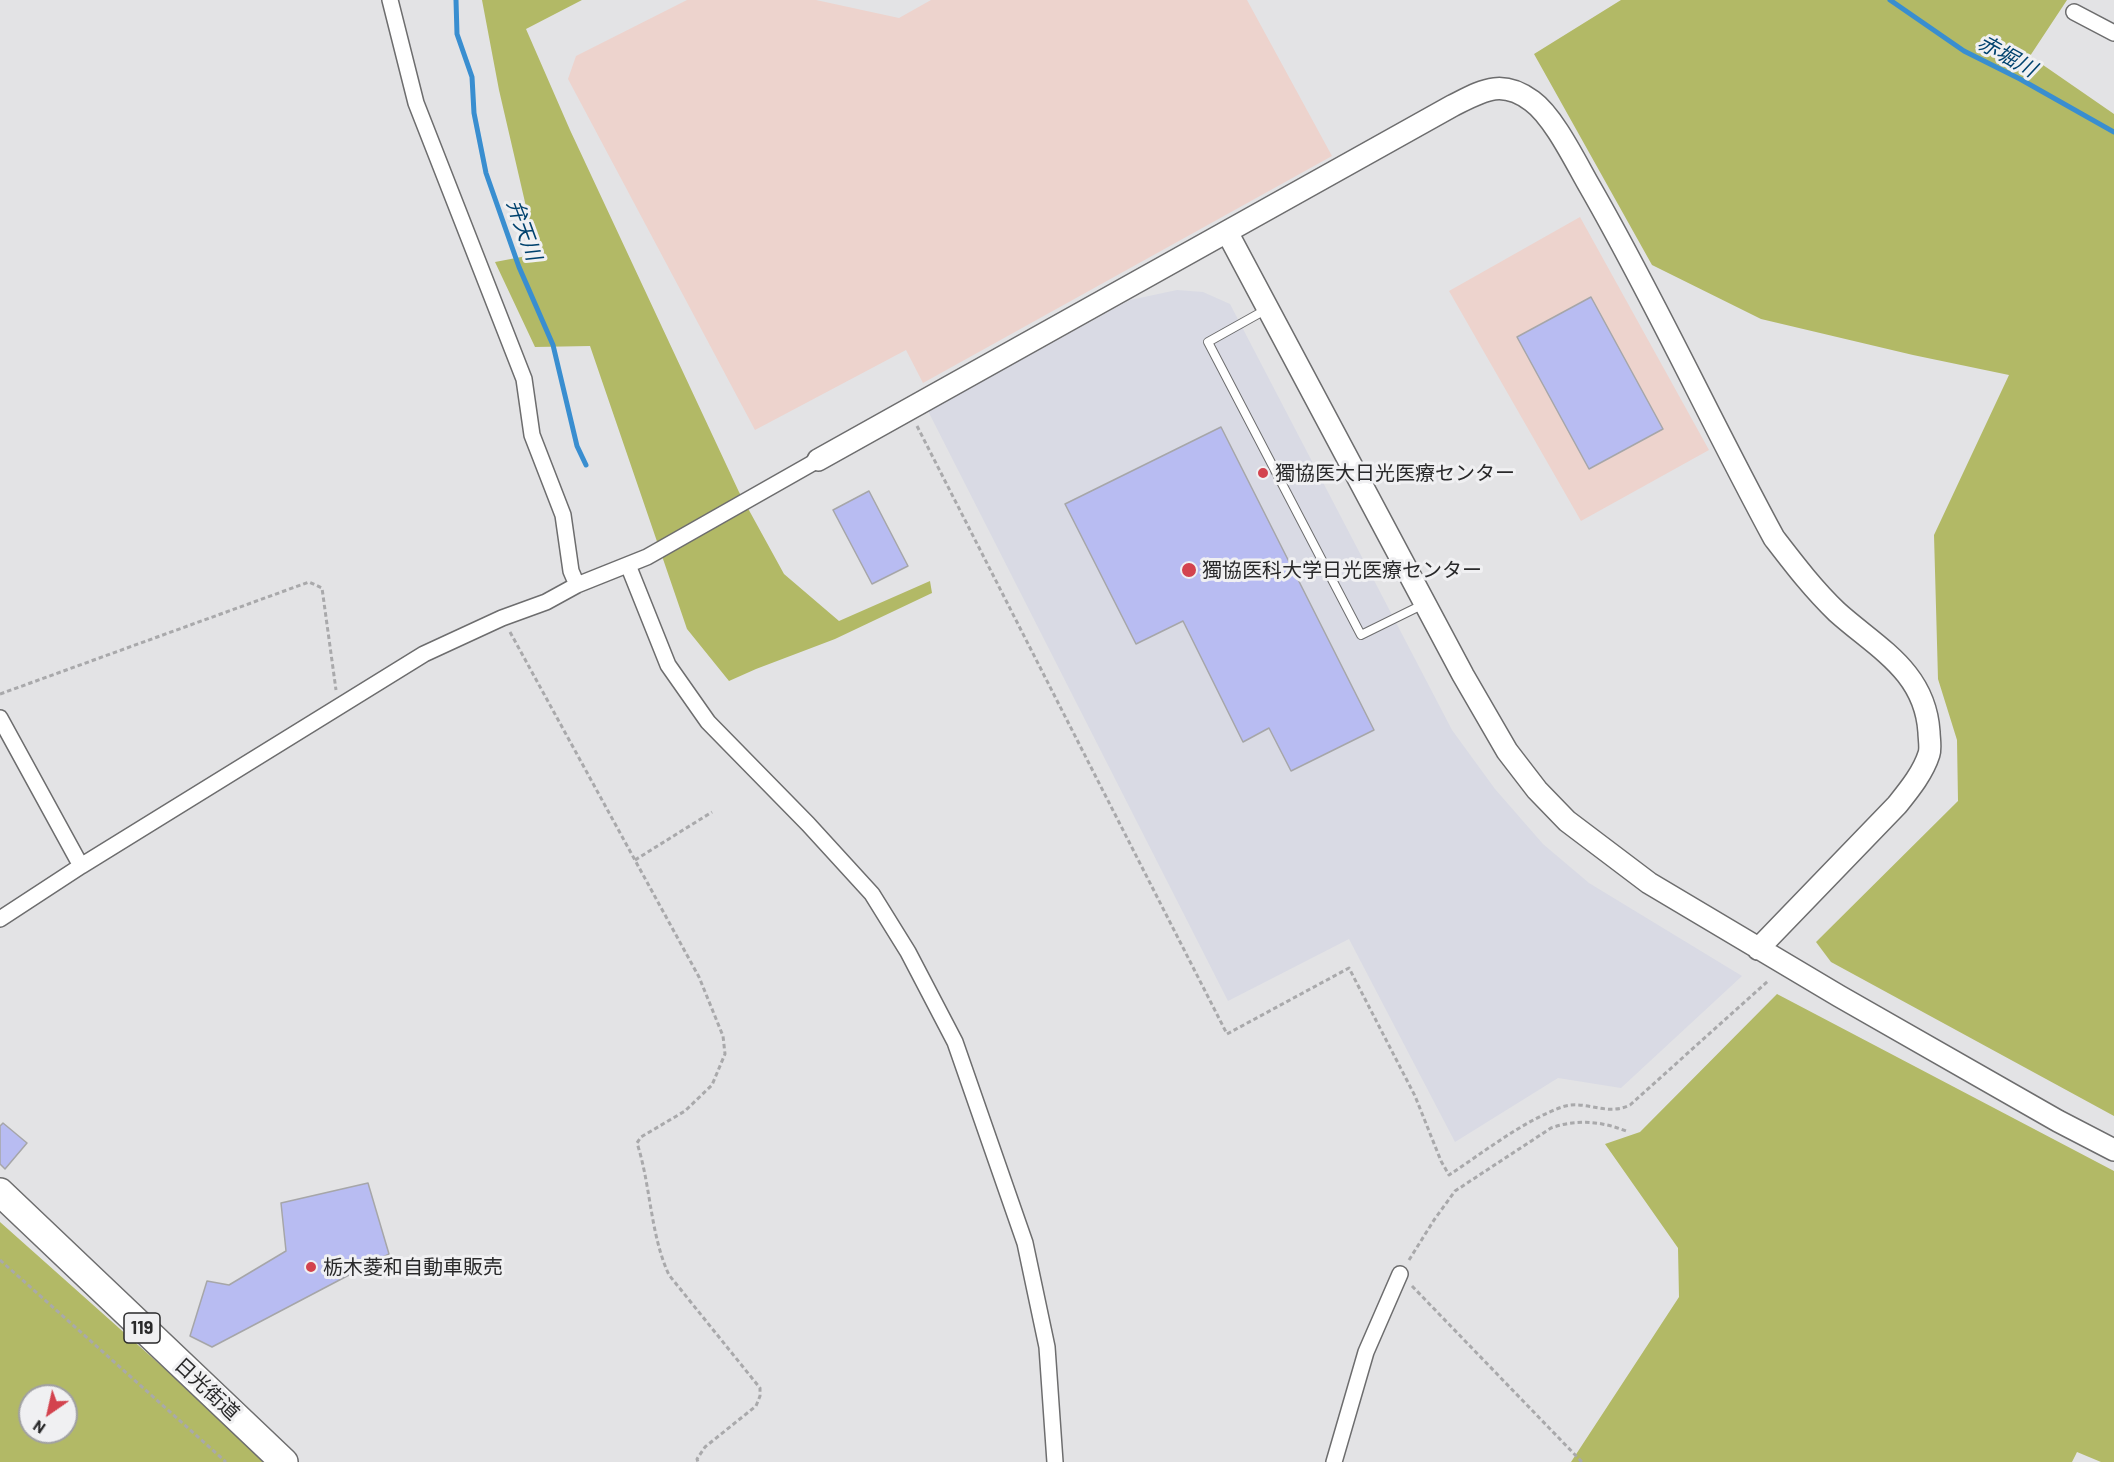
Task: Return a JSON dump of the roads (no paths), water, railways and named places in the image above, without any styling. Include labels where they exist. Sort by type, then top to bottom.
[{"type":"highway","name":"日光街道","points":[[0,1192],[284,1462]]},
{"type":"street","points":[[390,0],[416,104],[524,379],[532,435],[562,515],[571,571],[577,585]]},
{"type":"street","points":[[2074,12],[2114,33]]},
{"type":"street","points":[[0,919],[81,866],[424,654],[502,618],[546,602],[577,585],[647,557],[1484,90],[1502,88],[1517,92],[1533,102],[1556,129],[1626,249],[1774,538],[1804,579],[1837,612],[1886,652],[1913,681],[1928,717],[1930,753],[1914,783],[1897,805],[1758,949]]},
{"type":"street","points":[[1227,232],[1463,675],[1507,752],[1559,814],[1649,883],[1758,949],[2058,1121],[2114,1150]]},
{"type":"street","points":[[628,565],[668,665],[708,722],[808,824],[872,894],[908,952],[955,1042],[1025,1243],[1047,1347],[1055,1462]]},
{"type":"street","points":[[0,718],[81,866]]},
{"type":"street","points":[[1334,1462],[1366,1352],[1400,1274]]},
{"type":"lane","points":[[1268,309],[1208,342],[1361,635],[1425,603]]},
{"type":"waterway","name":"弁天川","points":[[456,0],[457,34],[472,77],[474,113],[486,173],[519,267],[553,345],[577,446],[586,465]]},
{"type":"waterway","name":"赤堀川","points":[[1890,0],[1964,51],[2020,79],[2114,132]]},
{"type":"place","name":"獨協医大日光医療センター","points":[[1263,473]]},
{"type":"place","name":"獨協医科大学日光医療センター","points":[[1189,570]]},
{"type":"place","name":"栃木菱和自動車販売","points":[[311,1267]]}]
